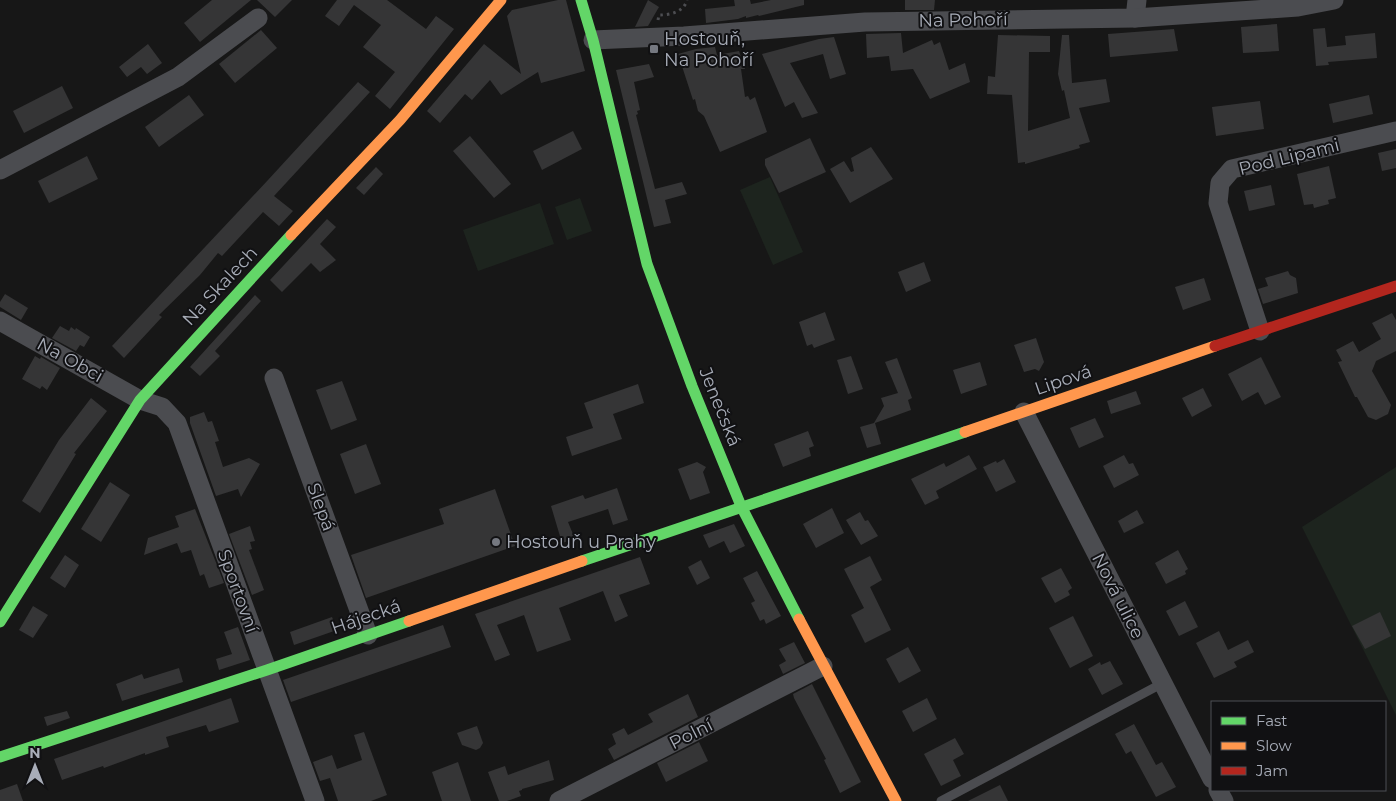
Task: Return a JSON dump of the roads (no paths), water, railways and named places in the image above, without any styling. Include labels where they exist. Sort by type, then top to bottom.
[{"type":"street","name":"Na Skalech","points":[[0,622],[140,400],[228,302],[400,120],[501,0]]},
{"type":"street","name":"Jenečská","points":[[581,0],[647,264],[692,386],[741,506],[823,666],[896,801]]},
{"type":"street","name":"Na Pohoří","points":[[592,40],[654,38],[865,22],[1136,9],[1298,7],[1334,0]]},
{"type":"street","points":[[0,170],[178,77],[258,18]]},
{"type":"street","name":"Pod Lipami","points":[[1260,330],[1218,203],[1220,183],[1232,169],[1396,131]]},
{"type":"street","name":"Lipová","points":[[741,506],[1024,412],[1260,330],[1396,286]]},
{"type":"street","name":"Na Obci","points":[[0,321],[140,400]]},
{"type":"street","name":"Slepá","points":[[274,378],[368,635]]},
{"type":"street","name":"Sportovní","points":[[140,400],[162,408],[177,422],[315,801]]},
{"type":"street","name":"Nová ulice","points":[[1024,412],[1211,777]]},
{"type":"street","name":"Hájecká","points":[[0,757],[266,670],[741,506]]},
{"type":"street","name":"Polní","points":[[559,801],[823,666]]},
{"type":"lane","points":[[941,801],[1163,683]]},
{"type":"place","name":"Hostouň, Na Pohoří","points":[[654,49]]},
{"type":"place","name":"Hostouň u Prahy","points":[[496,542]]}]
